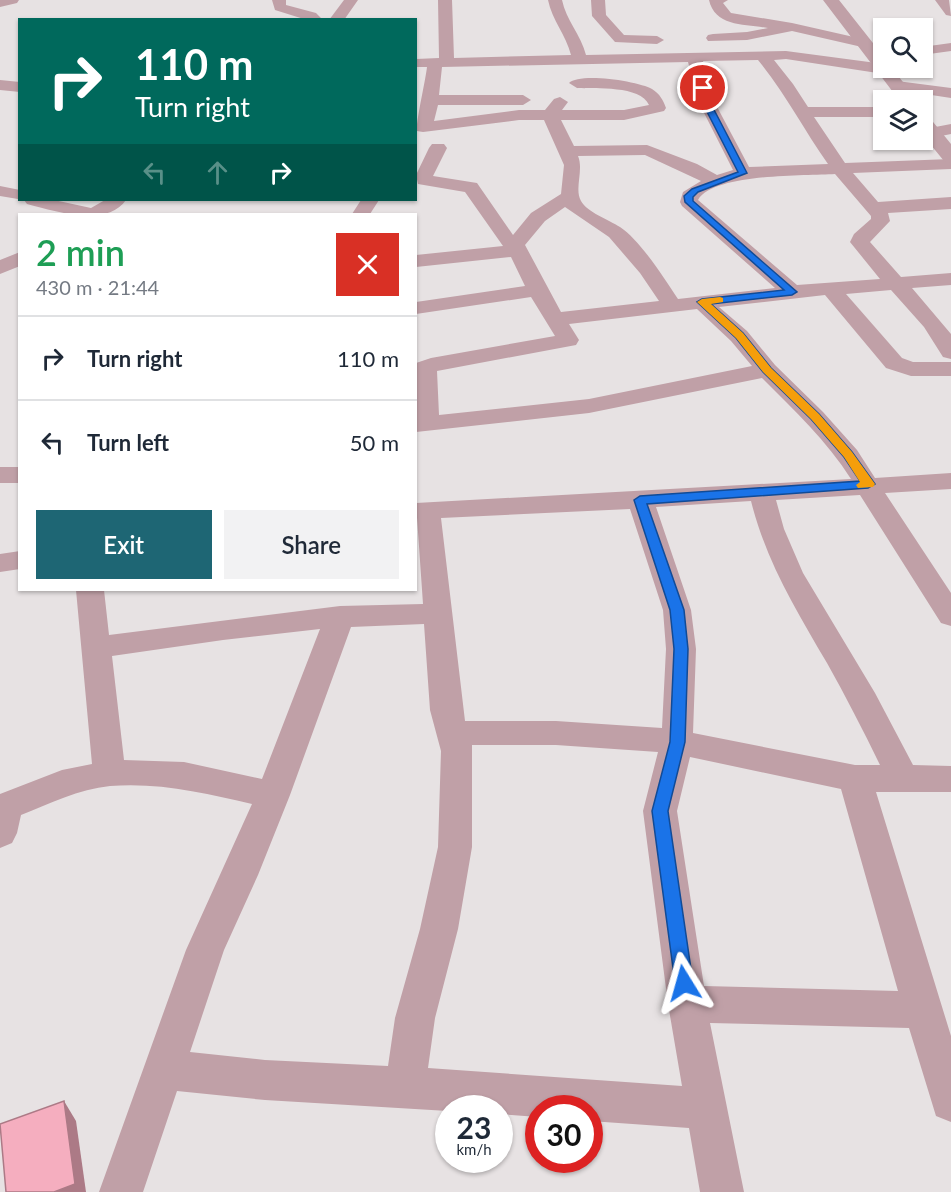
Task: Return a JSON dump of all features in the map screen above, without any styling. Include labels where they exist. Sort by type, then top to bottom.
[{"type":"street","points":[[0,3],[12,0]]},
{"type":"street","points":[[279,0],[280,7],[310,18]]},
{"type":"street","points":[[338,18],[351,0]]},
{"type":"street","points":[[419,129],[427,120],[441,62],[445,0]]},
{"type":"street","points":[[555,0],[557,11],[586,60]]},
{"type":"street","points":[[598,0],[599,16],[622,40],[676,39]]},
{"type":"street","points":[[699,0],[718,1],[722,14],[727,17],[792,27],[862,42]]},
{"type":"street","points":[[831,0],[873,53]]},
{"type":"street","points":[[942,0],[951,12]]},
{"type":"street","points":[[699,39],[747,36],[792,27]]},
{"type":"street","points":[[933,49],[951,47]]},
{"type":"street","points":[[417,63],[762,55],[873,60]]},
{"type":"street","points":[[762,55],[788,87],[841,170],[880,214],[881,221],[861,238],[860,242],[928,317],[951,352]]},
{"type":"street","points":[[694,57],[707,104],[743,173]]},
{"type":"street","points":[[419,129],[512,116],[556,107],[577,83],[586,60]]},
{"type":"street","points":[[892,78],[900,90]]},
{"type":"street","points":[[430,100],[556,107],[624,115],[658,108],[656,98],[639,88],[577,83]]},
{"type":"street","points":[[0,85],[18,87]]},
{"type":"street","points":[[897,86],[951,93]]},
{"type":"street","points":[[556,107],[573,165],[570,196],[574,207],[615,233],[628,246],[673,306]]},
{"type":"street","points":[[803,112],[873,112]]},
{"type":"street","points":[[933,128],[951,129]]},
{"type":"street","points":[[933,134],[951,157]]},
{"type":"street","points":[[438,148],[424,180],[471,187],[507,240],[516,247],[537,290],[567,341],[431,364],[424,368],[421,424],[589,406],[767,370]]},
{"type":"street","points":[[568,151],[647,150],[670,158],[716,182]]},
{"type":"street","points":[[792,292],[689,202],[689,196],[716,182],[743,173],[951,164]]},
{"type":"street","points":[[0,192],[18,196]]},
{"type":"street","points":[[417,261],[516,247],[538,217],[570,196]]},
{"type":"street","points":[[37,201],[89,213]]},
{"type":"street","points":[[95,213],[115,201]]},
{"type":"street","points":[[873,208],[951,203]]},
{"type":"street","points":[[0,268],[18,259]]},
{"type":"street","points":[[556,319],[831,288],[951,279]]},
{"type":"street","points":[[831,288],[894,363],[911,369],[951,369]]},
{"type":"street","points":[[417,308],[537,290]]},
{"type":"street","points":[[702,302],[739,336],[767,370],[815,417],[848,455],[951,616]]},
{"type":"street","points":[[0,475],[18,475]]},
{"type":"street","points":[[405,1087],[415,1018],[439,929],[455,847],[457,751],[446,710],[438,614],[421,510],[640,500],[868,484],[951,481]]},
{"type":"street","points":[[761,491],[771,529],[789,573],[864,701],[904,779]]},
{"type":"street","points":[[640,500],[677,610],[681,649],[677,742],[660,811],[687,1004],[722,1192]]},
{"type":"street","points":[[0,563],[18,560]]},
{"type":"street","points":[[90,591],[109,772]]},
{"type":"street","points":[[95,648],[340,616],[438,614]]},
{"type":"street","points":[[121,1192],[205,950],[240,875],[273,795],[340,616]]},
{"type":"street","points":[[454,733],[556,733],[636,737],[677,742],[855,778],[951,779]]},
{"type":"street","points":[[0,833],[5,808],[9,805],[62,784],[109,772],[184,775],[273,795]]},
{"type":"street","points":[[855,778],[951,1101]]},
{"type":"street","points":[[687,1004],[923,1010]]},
{"type":"street","points":[[162,1069],[265,1080],[405,1087],[707,1109]]},
{"type":"building","points":[[64,1101],[75,1184],[54,1192],[6,1192],[0,1124]]},
{"type":"slow traffic","points":[[720,300],[702,302],[739,336],[767,370],[815,417],[848,455],[868,484],[863,485]]},
{"type":"route","points":[[684,983],[660,811],[677,742],[681,649],[677,610],[640,500],[868,484],[848,455],[815,417],[767,370],[739,336],[702,302],[792,292],[689,202],[689,196],[706,185],[743,173],[707,104],[703,88]]}]
